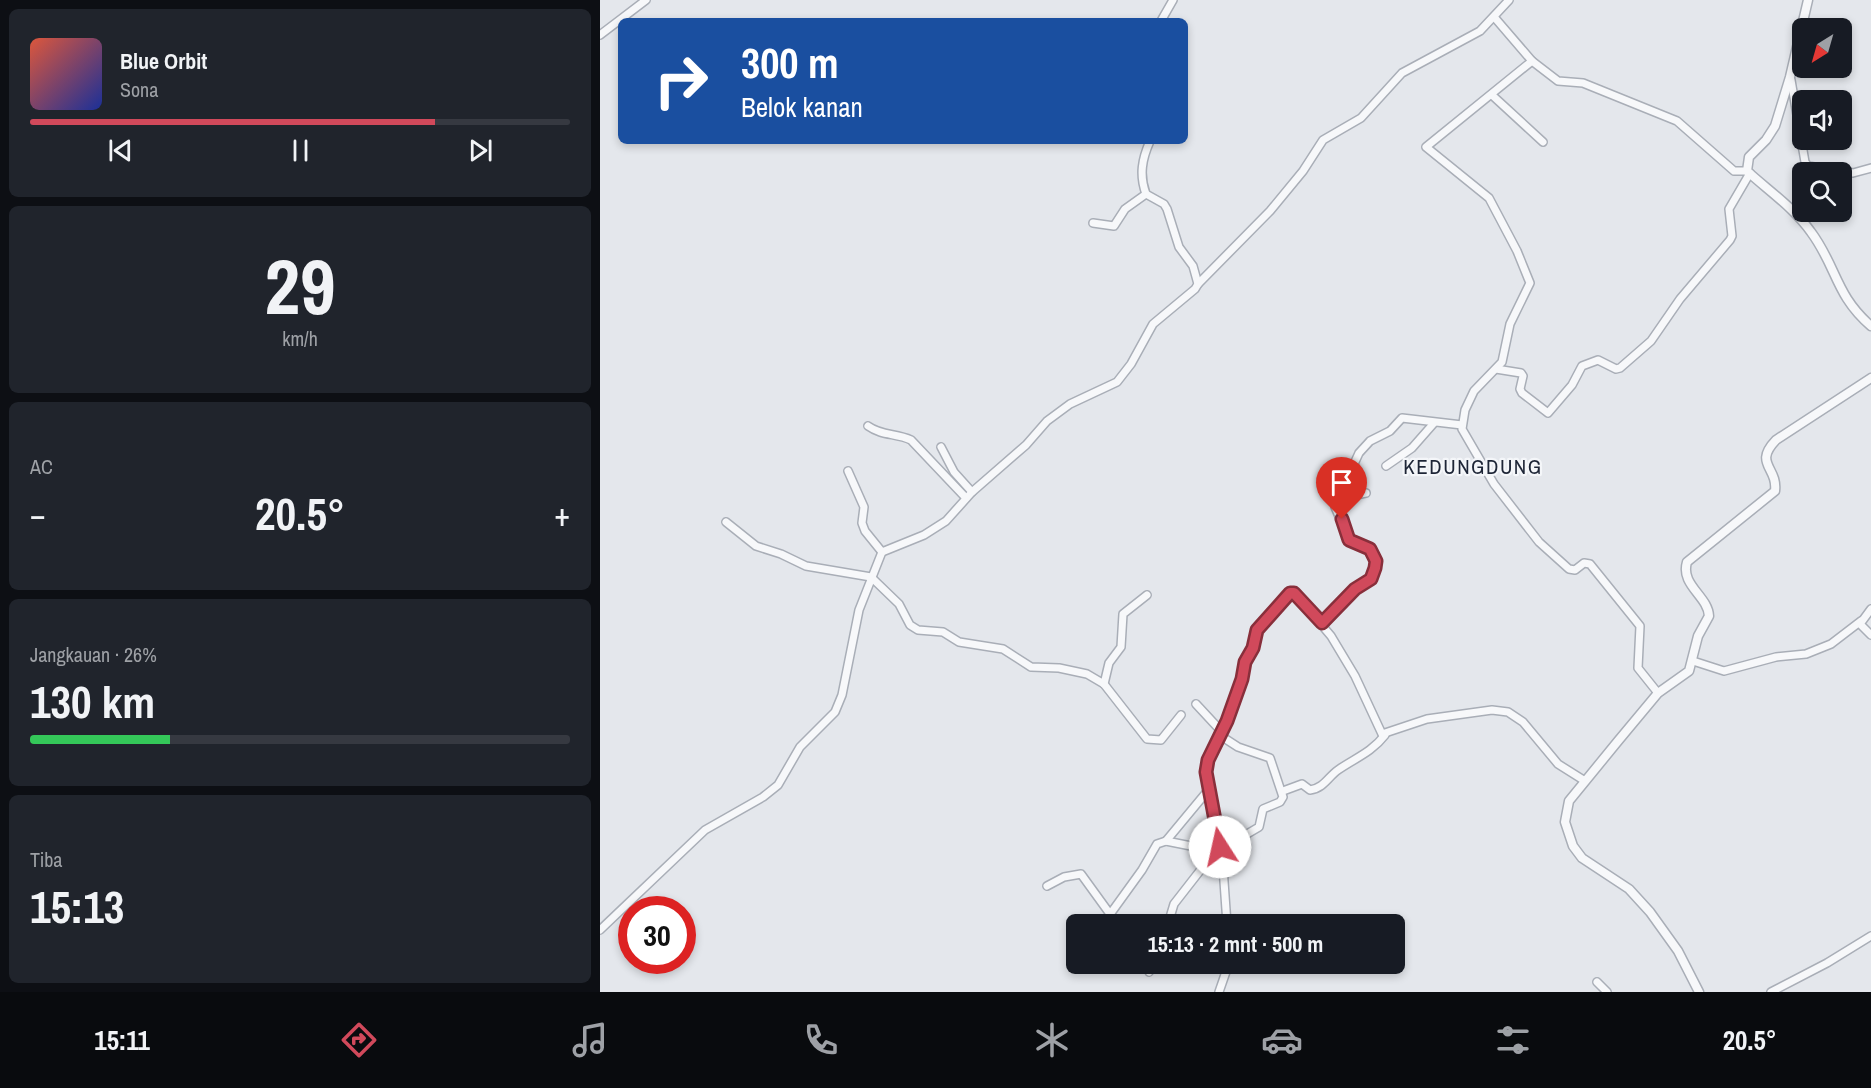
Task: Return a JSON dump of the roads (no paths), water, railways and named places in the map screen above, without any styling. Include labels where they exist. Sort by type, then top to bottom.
[{"type":"street","points":[[623,18],[646,0]]},
{"type":"street","points":[[1163,18],[1173,0]]},
{"type":"street","points":[[600,930],[705,830],[763,797],[778,785],[800,747],[835,712],[842,696],[859,610],[882,552],[936,528],[956,512],[972,492],[1026,445],[1047,421],[1070,404],[1117,382],[1131,364],[1153,324],[1198,284],[1270,210],[1303,171],[1323,140],[1360,118],[1402,74],[1480,31],[1495,18],[1509,0]]},
{"type":"street","points":[[1496,369],[1521,373],[1523,376],[1520,389],[1522,393],[1548,413],[1572,385],[1582,366],[1598,360],[1616,369],[1620,368],[1651,341],[1680,299],[1732,236],[1729,209],[1748,172],[1749,157],[1772,133],[1790,75],[1808,0]]},
{"type":"street","points":[[1495,18],[1532,61],[1558,81],[1583,83],[1677,121],[1734,171],[1748,172],[1796,214],[1812,233],[1846,301],[1871,326]]},
{"type":"street","points":[[600,36],[618,22]]},
{"type":"street","points":[[1532,61],[1492,96],[1426,147],[1489,198],[1527,273],[1529,290],[1510,324],[1502,362],[1474,391],[1462,425],[1484,470],[1539,542],[1569,569],[1575,570],[1584,563],[1590,564],[1636,618],[1641,630],[1637,652],[1638,668],[1658,693]]},
{"type":"street","points":[[1790,75],[1805,162],[1808,166],[1853,173],[1871,168]]},
{"type":"street","points":[[1492,96],[1543,142]]},
{"type":"street","points":[[1149,144],[1142,164],[1142,183],[1146,194],[1164,204],[1179,247],[1193,266],[1198,284]]},
{"type":"street","points":[[1093,223],[1114,226],[1125,209],[1146,194]]},
{"type":"street","points":[[1699,992],[1678,951],[1650,912],[1629,890],[1582,858],[1573,846],[1565,822],[1565,810],[1585,781],[1658,693],[1689,671],[1698,636],[1709,616],[1706,605],[1687,578],[1685,568],[1687,562],[1771,497],[1776,485],[1765,462],[1765,455],[1776,440],[1871,378]]},
{"type":"street","points":[[1322,623],[1355,589],[1371,579],[1375,568],[1372,552],[1367,546],[1349,540],[1334,503],[1335,491],[1349,475],[1359,453],[1370,441],[1390,431],[1402,418],[1462,425]]},
{"type":"street","points":[[1386,466],[1412,448],[1434,423]]},
{"type":"street","points":[[868,426],[882,434],[903,436],[911,440],[966,498]]},
{"type":"street","points":[[941,447],[954,472],[972,492]]},
{"type":"street","points":[[848,471],[864,507],[862,523],[865,531],[882,552]]},
{"type":"street","points":[[1338,514],[1341,498],[1366,493]]},
{"type":"street","points":[[726,522],[756,546],[782,554],[806,566],[871,577],[899,604],[910,625],[918,630],[943,632],[959,642],[1003,649],[1031,667],[1078,671],[1104,684],[1130,714],[1143,735],[1151,741],[1161,740],[1181,715]]},
{"type":"street","points":[[1226,914],[1207,763],[1222,734],[1257,630],[1287,594],[1294,593],[1322,623],[1355,676],[1381,733],[1385,735]]},
{"type":"street","points":[[1104,684],[1109,663],[1121,647],[1124,614],[1147,595]]},
{"type":"street","points":[[1693,661],[1724,671],[1776,657],[1806,654],[1831,644],[1861,621],[1871,609]]},
{"type":"street","points":[[1861,621],[1860,627],[1871,635]]},
{"type":"street","points":[[1171,914],[1174,904],[1218,849],[1259,827],[1263,808],[1280,802],[1283,791],[1270,758],[1238,747],[1222,734],[1196,704]]},
{"type":"street","points":[[1283,791],[1302,784],[1310,790],[1319,787],[1338,770],[1368,753],[1385,735],[1427,719],[1492,710],[1508,712],[1523,722],[1558,764],[1585,781]]},
{"type":"street","points":[[1166,842],[1210,788]]},
{"type":"street","points":[[1047,886],[1064,878],[1081,874],[1110,914],[1156,844],[1166,842],[1218,849]]},
{"type":"street","points":[[1771,992],[1827,963],[1871,936]]},
{"type":"street","points":[[1219,992],[1225,974]]},
{"type":"street","points":[[1597,982],[1607,992]]},
{"type":"district","name":"KEDUNGDUNG","points":[[1473,466]]}]
